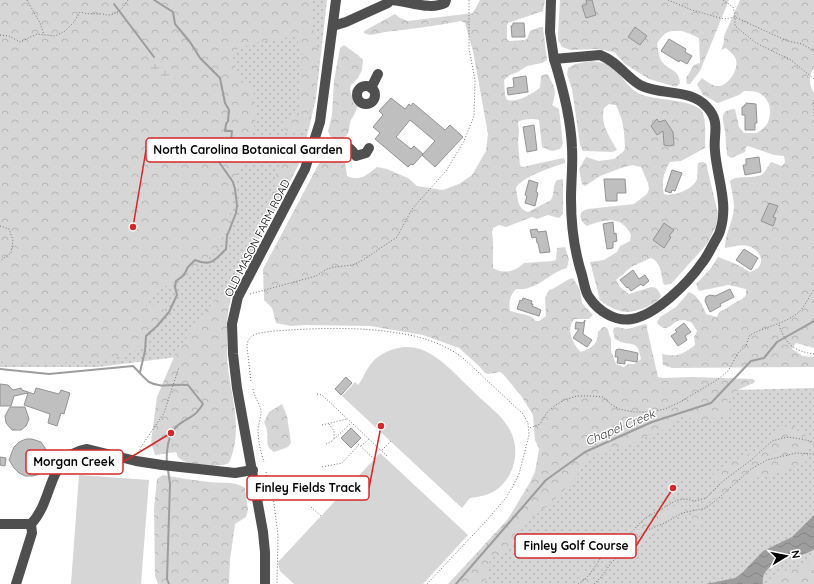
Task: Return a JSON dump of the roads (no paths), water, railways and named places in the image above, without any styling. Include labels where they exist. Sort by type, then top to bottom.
[{"type":"street","name":"OLD MASON FARM ROAD","points":[[264,584],[265,552],[263,532],[238,395],[233,354],[232,324],[238,297],[306,169],[320,122],[336,0]]},
{"type":"street","points":[[333,26],[377,9],[389,0],[398,0],[429,6],[441,5],[446,1]]},
{"type":"street","points":[[551,0],[550,32],[554,59],[563,89],[571,128],[573,150],[571,198],[572,228],[578,262],[588,296],[601,311],[616,318],[631,319],[645,315],[672,297],[702,263],[720,231],[724,206],[715,150],[716,130],[713,115],[706,106],[697,99],[682,94],[656,90],[640,85],[613,62],[600,55],[554,59]]},
{"type":"street","points":[[371,88],[378,74]]},
{"type":"street","points":[[313,144],[329,147],[341,145],[351,148],[356,156],[366,153],[369,148]]},
{"type":"street","points":[[16,584],[32,533],[31,524],[38,516],[54,475],[63,460],[79,450],[87,449],[136,461],[162,465],[235,473],[252,470]]},
{"type":"street","points":[[0,524],[31,524]]},
{"type":"water","points":[[814,515],[814,549],[805,554],[782,557],[777,560],[765,573],[763,577],[763,584],[706,584],[735,578],[742,573],[763,551],[792,537]]},
{"type":"waterway","points":[[140,372],[145,351],[146,336],[169,312],[177,295],[175,287],[176,281],[184,275],[188,267],[195,260],[205,263],[212,261],[226,249],[227,236],[236,213],[237,205],[233,182],[219,162],[218,155],[220,150],[231,140],[232,131],[225,131],[229,110],[225,103],[220,78],[200,58],[190,42],[175,24],[173,12],[154,0]]},
{"type":"waterway","points":[[114,4],[154,57]]},
{"type":"waterway","name":"Chapel Creek","points":[[456,584],[546,480],[585,452],[652,422],[711,403],[751,361],[764,358],[777,342],[814,321]]},
{"type":"waterway","points":[[0,369],[49,374],[133,366],[149,382],[154,384],[188,385],[203,404],[193,416],[178,425],[173,430],[168,444],[167,463]]},
{"type":"waterway","points":[[168,470],[170,484],[167,579],[169,584]]},
{"type":"place","name":"North Carolina Botanical Garden","points":[[133,227]]},
{"type":"place","name":"Finley Fields Track","points":[[381,426]]},
{"type":"place","name":"Morgan Creek","points":[[171,433]]},
{"type":"place","name":"Finley Golf Course","points":[[673,488]]}]
